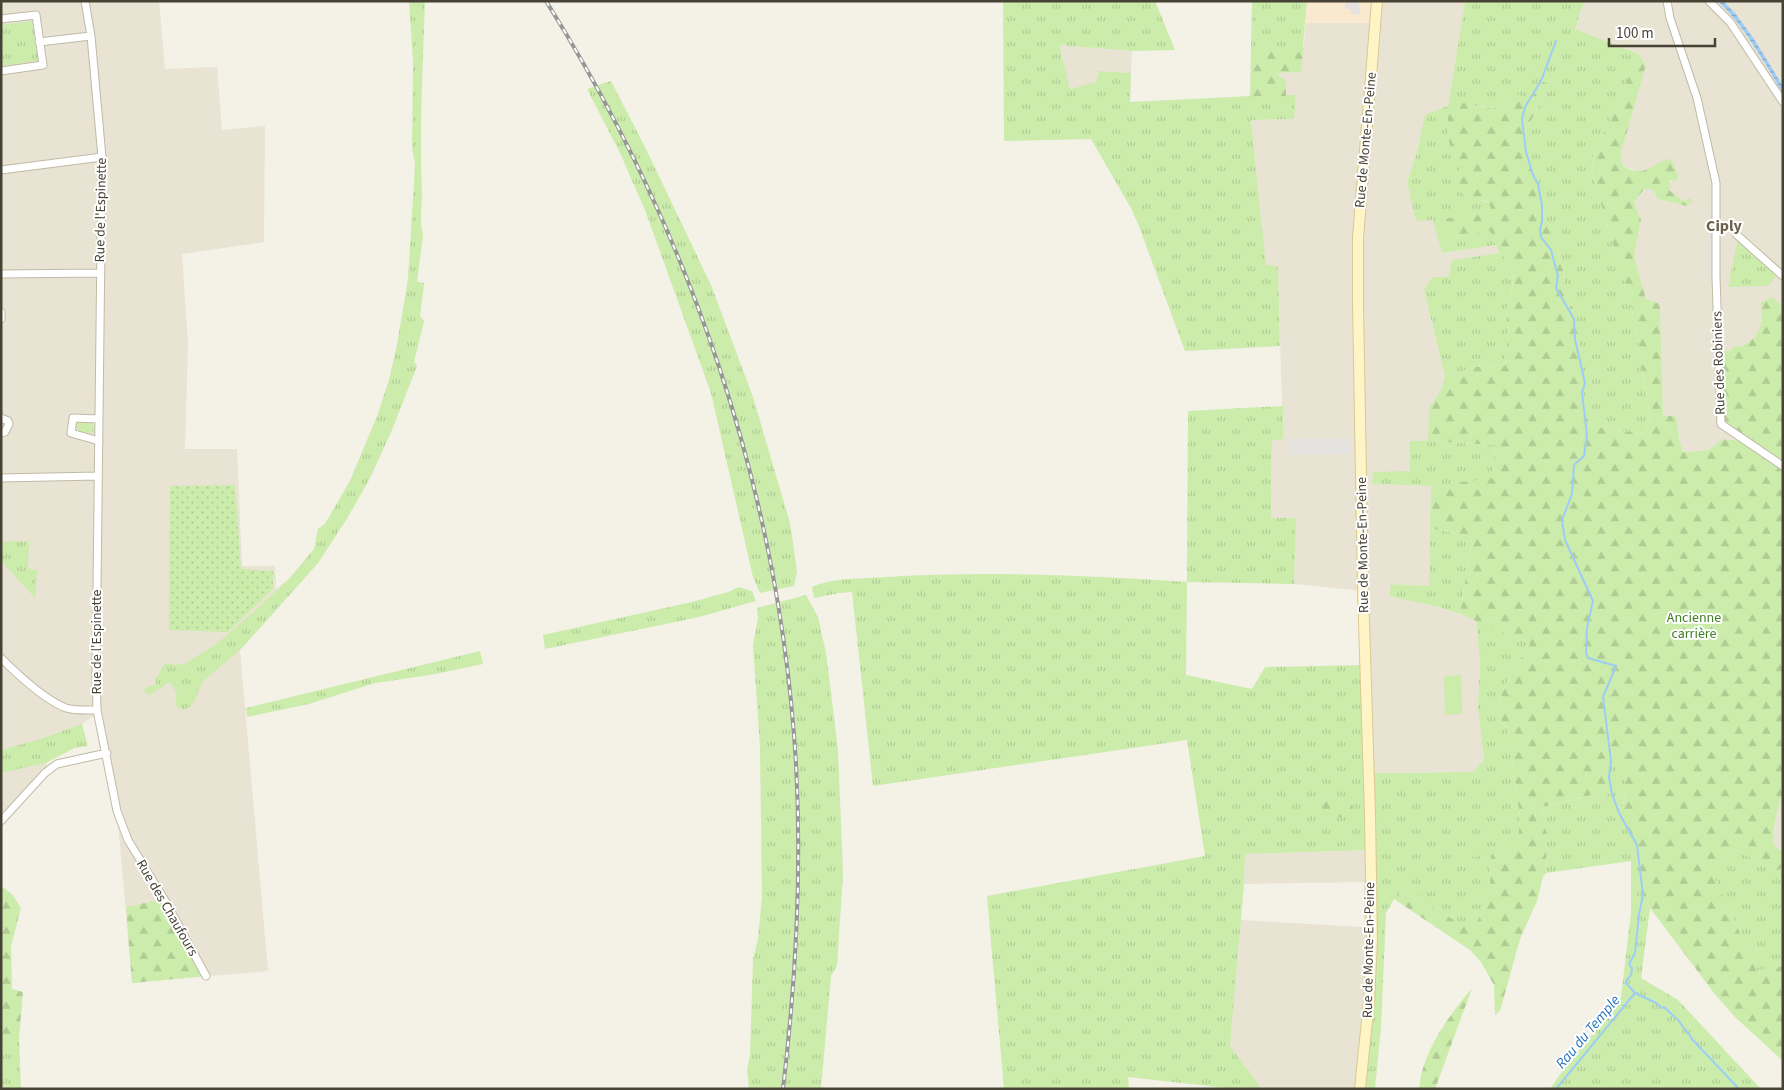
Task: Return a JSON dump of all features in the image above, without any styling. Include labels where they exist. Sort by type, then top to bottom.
[{"type":"main road","name":"Rue de Monte-En-Peine","points":[[1360,1089],[1370,993],[1372,930],[1363,581],[1358,238],[1377,1]]},
{"type":"street","name":"Rue de l'Espinette","points":[[85,1],[91,36],[102,157],[97,710],[117,811],[128,840]]},
{"type":"street","name":"Rue des Robiniers","points":[[1667,1],[1670,18],[1697,98],[1716,183],[1716,288],[1721,424],[1783,466]]},
{"type":"street","points":[[1709,1],[1730,22],[1783,102]]},
{"type":"street","points":[[1,19],[36,15],[42,65],[1,71]]},
{"type":"street","points":[[40,42],[91,36]]},
{"type":"street","points":[[1,170],[102,157]]},
{"type":"street","points":[[1737,234],[1783,276]]},
{"type":"street","points":[[1,274],[100,273]]},
{"type":"street","points":[[1,312],[1,319]]},
{"type":"street","points":[[1,418],[9,424],[6,432],[1,433]]},
{"type":"street","points":[[99,419],[73,418],[71,433],[99,441]]},
{"type":"street","points":[[1,478],[98,476]]},
{"type":"street","points":[[1,658],[25,680],[59,704],[78,710],[97,710]]},
{"type":"street","points":[[1,821],[45,773],[57,764],[107,753]]},
{"type":"street","name":"Rue des Chaufours","points":[[128,840],[164,899],[206,976]]},
{"type":"shaded area","points":[[1,1],[159,1],[165,69],[217,67],[222,130],[265,126],[264,242],[182,254],[188,342],[185,449],[237,449],[242,566],[275,566],[276,589],[289,579],[314,549],[318,529],[325,524],[350,481],[378,414],[389,380],[408,280],[424,283],[420,316],[424,321],[414,362],[417,366],[391,432],[369,480],[318,563],[240,650],[268,971],[132,983],[117,811],[99,712],[82,724],[3,750],[1,748]]},
{"type":"shaded area","points":[[1307,1],[1377,1],[1376,23],[1306,23]]},
{"type":"shaded area","points":[[1345,1],[1359,1],[1360,15],[1351,14],[1351,10],[1345,8]]},
{"type":"shaded area","points":[[1377,1],[1465,1],[1448,106],[1419,139],[1416,156],[1407,182],[1433,219],[1442,253],[1496,245],[1499,253],[1452,260],[1448,277],[1424,290],[1445,376],[1441,390],[1429,409],[1428,441],[1410,441],[1410,472],[1373,472],[1373,484],[1431,486],[1429,586],[1392,584],[1389,595],[1439,607],[1476,620],[1480,660],[1478,709],[1484,760],[1473,772],[1369,773],[1363,591],[1294,584],[1296,518],[1271,518],[1272,441],[1283,439],[1278,266],[1266,266],[1251,120],[1294,119],[1296,96],[1286,96],[1286,81],[1275,73],[1301,72],[1306,23],[1376,23]]},
{"type":"shaded area","points":[[1584,1],[1783,1],[1783,307],[1777,301],[1761,305],[1762,323],[1755,337],[1741,347],[1735,346],[1729,351],[1719,351],[1743,441],[1723,439],[1710,450],[1683,452],[1676,416],[1663,416],[1660,304],[1646,299],[1634,256],[1641,220],[1634,202],[1644,189],[1652,189],[1658,199],[1686,206],[1669,190],[1669,182],[1674,179],[1661,162],[1654,167],[1640,172],[1623,166],[1621,153],[1646,65],[1639,54],[1575,29]]},
{"type":"shaded area","points":[[1058,45],[1132,51],[1131,73],[1099,71],[1096,82],[1070,89]]},
{"type":"shaded area","points":[[1716,211],[1716,274],[1710,274],[1709,212]]},
{"type":"shaded area","points":[[1350,438],[1351,454],[1289,455],[1289,439]]},
{"type":"shaded area","points":[[46,763],[51,768],[1,821],[1,773]]},
{"type":"shaded area","points":[[1783,792],[1783,851],[1775,847],[1772,841]]},
{"type":"shaded area","points":[[1371,850],[1372,940],[1360,1089],[1262,1089],[1230,1046],[1240,920],[1364,927],[1364,882],[1244,884],[1245,854]]},
{"type":"green space","points":[[409,1],[425,1],[421,121],[421,219],[423,235],[417,282],[424,283],[420,316],[424,321],[414,362],[417,366],[391,432],[369,480],[318,563],[240,650],[203,681],[194,702],[188,708],[181,710],[176,702],[177,693],[170,682],[148,696],[144,689],[156,683],[156,679],[165,663],[184,664],[215,645],[289,579],[314,549],[318,529],[325,524],[350,481],[378,414],[389,380],[408,280],[415,165],[412,147],[413,61]]},
{"type":"green space","points":[[1003,1],[1155,1],[1175,50],[1132,51],[1059,45],[1070,89],[1096,82],[1099,71],[1131,73],[1130,102],[1296,95],[1294,119],[1251,120],[1266,265],[1278,266],[1280,346],[1185,351],[1132,210],[1091,139],[1004,141]]},
{"type":"green space","points":[[1252,1],[1307,1],[1303,47],[1251,47]]},
{"type":"green space","points":[[1465,1],[1584,1],[1575,29],[1639,54],[1592,159],[1593,176],[1632,309],[1650,415],[1646,434],[1594,427],[1584,415],[1582,393],[1585,383],[1579,356],[1573,308],[1561,289],[1565,278],[1551,227],[1543,213],[1538,184],[1533,175],[1526,152],[1523,134],[1547,93],[1547,84],[1541,81],[1525,107],[1508,100],[1493,109],[1478,105],[1464,163],[1464,196],[1488,202],[1491,208],[1490,213],[1441,219],[1450,237],[1490,231],[1496,245],[1442,253],[1433,220],[1416,221],[1407,182],[1416,156],[1425,115],[1448,106]]},
{"type":"green space","points":[[32,21],[38,61],[1,66],[1,25]]},
{"type":"green space","points":[[1251,47],[1304,47],[1301,72],[1276,73],[1286,81],[1286,96],[1250,96]]},
{"type":"green space","name":"Ancienne carrière","points":[[1639,54],[1646,65],[1621,153],[1623,166],[1641,171],[1666,159],[1671,160],[1678,177],[1676,181],[1670,180],[1671,186],[1669,190],[1685,202],[1689,198],[1693,201],[1686,206],[1658,199],[1652,189],[1644,189],[1634,202],[1641,220],[1634,256],[1646,299],[1660,304],[1663,416],[1676,416],[1683,452],[1709,450],[1723,439],[1743,441],[1721,424],[1719,351],[1729,351],[1735,346],[1741,347],[1755,337],[1762,323],[1762,302],[1772,297],[1783,307],[1783,792],[1775,821],[1773,837],[1776,847],[1783,851],[1783,867],[1779,870],[1772,870],[1736,849],[1709,865],[1757,971],[1783,966],[1783,1061],[1734,1016],[1714,993],[1650,908],[1643,895],[1637,845],[1619,813],[1625,797],[1623,771],[1620,763],[1611,752],[1609,777],[1612,794],[1600,793],[1543,807],[1541,813],[1547,834],[1546,873],[1543,877],[1537,901],[1520,939],[1500,1011],[1495,1015],[1494,985],[1481,962],[1470,950],[1394,899],[1404,889],[1413,889],[1420,896],[1420,901],[1472,930],[1482,913],[1490,884],[1491,855],[1494,853],[1508,855],[1515,850],[1518,842],[1520,817],[1508,730],[1497,714],[1505,686],[1530,644],[1460,614],[1472,537],[1430,528],[1431,486],[1493,478],[1495,445],[1428,441],[1429,408],[1441,390],[1445,376],[1476,367],[1505,366],[1508,331],[1506,311],[1511,294],[1515,266],[1499,253],[1490,231],[1450,237],[1442,233],[1440,219],[1489,213],[1491,208],[1487,201],[1466,196],[1455,185],[1453,178],[1464,163],[1456,162],[1451,148],[1448,134],[1448,106],[1465,103],[1493,109],[1508,100],[1513,93],[1522,96],[1526,106],[1541,81],[1548,84],[1547,93],[1523,134],[1526,152],[1533,175],[1538,184],[1543,213],[1551,227],[1565,278],[1561,289],[1573,308],[1579,328],[1579,356],[1585,383],[1582,397],[1584,415],[1594,427],[1646,434],[1650,415],[1632,309],[1593,176],[1592,159]]},
{"type":"green space","points":[[611,81],[711,285],[753,397],[790,523],[797,572],[794,586],[760,593],[753,577],[711,393],[645,210],[620,153],[587,89]]},
{"type":"green space","points":[[1738,238],[1776,276],[1768,286],[1728,287]]},
{"type":"green space","points":[[1499,253],[1515,266],[1511,294],[1506,311],[1508,331],[1505,366],[1476,367],[1445,376],[1424,290],[1432,277],[1448,277],[1452,260]]},
{"type":"green space","points":[[1283,406],[1283,439],[1272,441],[1271,518],[1296,518],[1294,584],[1187,582],[1188,411]]},
{"type":"green space","points":[[84,421],[91,422],[94,426],[94,431],[90,433],[79,431],[76,427],[78,423]]},
{"type":"green space","points":[[1410,441],[1495,445],[1493,479],[1431,486],[1372,484],[1373,472],[1410,471]]},
{"type":"green space","points":[[235,485],[241,569],[273,571],[273,589],[228,632],[169,630],[170,486]]},
{"type":"green space","points":[[1430,528],[1472,537],[1460,614],[1439,607],[1389,596],[1391,584],[1429,586]]},
{"type":"green space","points":[[29,541],[28,569],[37,570],[35,598],[1,561],[1,542]]},
{"type":"green space","points":[[962,574],[1112,577],[1187,582],[1186,675],[1252,689],[1265,667],[1366,665],[1370,773],[1473,772],[1484,760],[1478,709],[1480,660],[1476,620],[1530,644],[1505,686],[1497,714],[1508,730],[1520,817],[1518,842],[1515,850],[1508,855],[1495,853],[1491,855],[1490,884],[1482,913],[1472,931],[1420,901],[1413,889],[1404,889],[1394,899],[1386,913],[1381,1027],[1375,1089],[1360,1089],[1367,1023],[1370,850],[1245,854],[1230,1046],[1262,1089],[1235,1089],[1128,1077],[1129,1089],[1004,1089],[987,896],[1205,856],[1187,740],[873,786],[852,592],[814,598],[812,587],[849,579]]},
{"type":"green space","points":[[739,587],[752,591],[756,601],[699,617],[545,649],[543,635],[692,602]]},
{"type":"green space","points":[[806,595],[818,617],[826,653],[838,750],[843,875],[837,965],[831,976],[821,1089],[749,1089],[747,1070],[750,1055],[753,959],[758,939],[762,897],[760,746],[753,645],[758,618],[757,608]]},
{"type":"green space","points":[[480,651],[483,664],[430,675],[375,683],[309,704],[247,717],[246,708]]},
{"type":"green space","points":[[1461,675],[1462,714],[1445,715],[1444,676]]},
{"type":"green space","points":[[82,724],[88,746],[74,748],[46,763],[1,773],[1,750]]},
{"type":"green space","points":[[1610,751],[1623,768],[1625,796],[1619,814],[1637,845],[1643,895],[1650,908],[1641,978],[1678,1000],[1761,1089],[1550,1089],[1568,1063],[1616,1006],[1621,997],[1631,912],[1631,861],[1546,873],[1547,850],[1541,813],[1544,807],[1600,793],[1609,773],[1611,763]]},
{"type":"green space","points":[[1352,796],[1352,818],[1324,816],[1323,797]]},
{"type":"green space","points":[[1475,839],[1483,844],[1484,848],[1479,856],[1475,857],[1467,852],[1466,848],[1471,840]]},
{"type":"green space","points":[[1736,849],[1772,870],[1783,869],[1783,966],[1757,971],[1708,864]]},
{"type":"green space","points":[[1,886],[12,894],[21,908],[11,946],[12,989],[23,992],[19,1038],[1,1037]]},
{"type":"green space","points":[[164,899],[206,976],[132,983],[126,907]]},
{"type":"green space","points":[[1472,988],[1435,1089],[1419,1089],[1425,1061],[1431,1048],[1454,1010]]},
{"type":"green space","points":[[1,1037],[19,1038],[21,1089],[1,1089]]},
{"type":"water","points":[[1718,1],[1723,1],[1735,13],[1754,39],[1783,86],[1783,93],[1745,33]]},
{"type":"waterway","name":"Rau du Temple","points":[[1556,41],[1541,81],[1525,107],[1522,119],[1526,152],[1533,175],[1538,184],[1542,205],[1541,237],[1551,250],[1558,276],[1556,288],[1574,319],[1575,339],[1585,383],[1582,393],[1587,435],[1584,456],[1574,465],[1572,494],[1562,520],[1565,540],[1593,601],[1587,628],[1586,653],[1588,658],[1616,666],[1603,697],[1611,761],[1609,777],[1612,794],[1619,813],[1637,845],[1643,895],[1635,953],[1629,964],[1632,968],[1631,975],[1626,983],[1635,993],[1556,1089]]},
{"type":"waterway","points":[[1635,993],[1662,1008],[1664,1007],[1679,1021],[1691,1038],[1739,1089]]},
{"type":"railway","points":[[546,1],[597,89],[644,179],[684,272],[719,367],[748,464],[770,562],[787,663],[798,805],[797,926],[783,1089]]},
{"type":"district","name":"Ciply","points":[[1724,226]]}]
